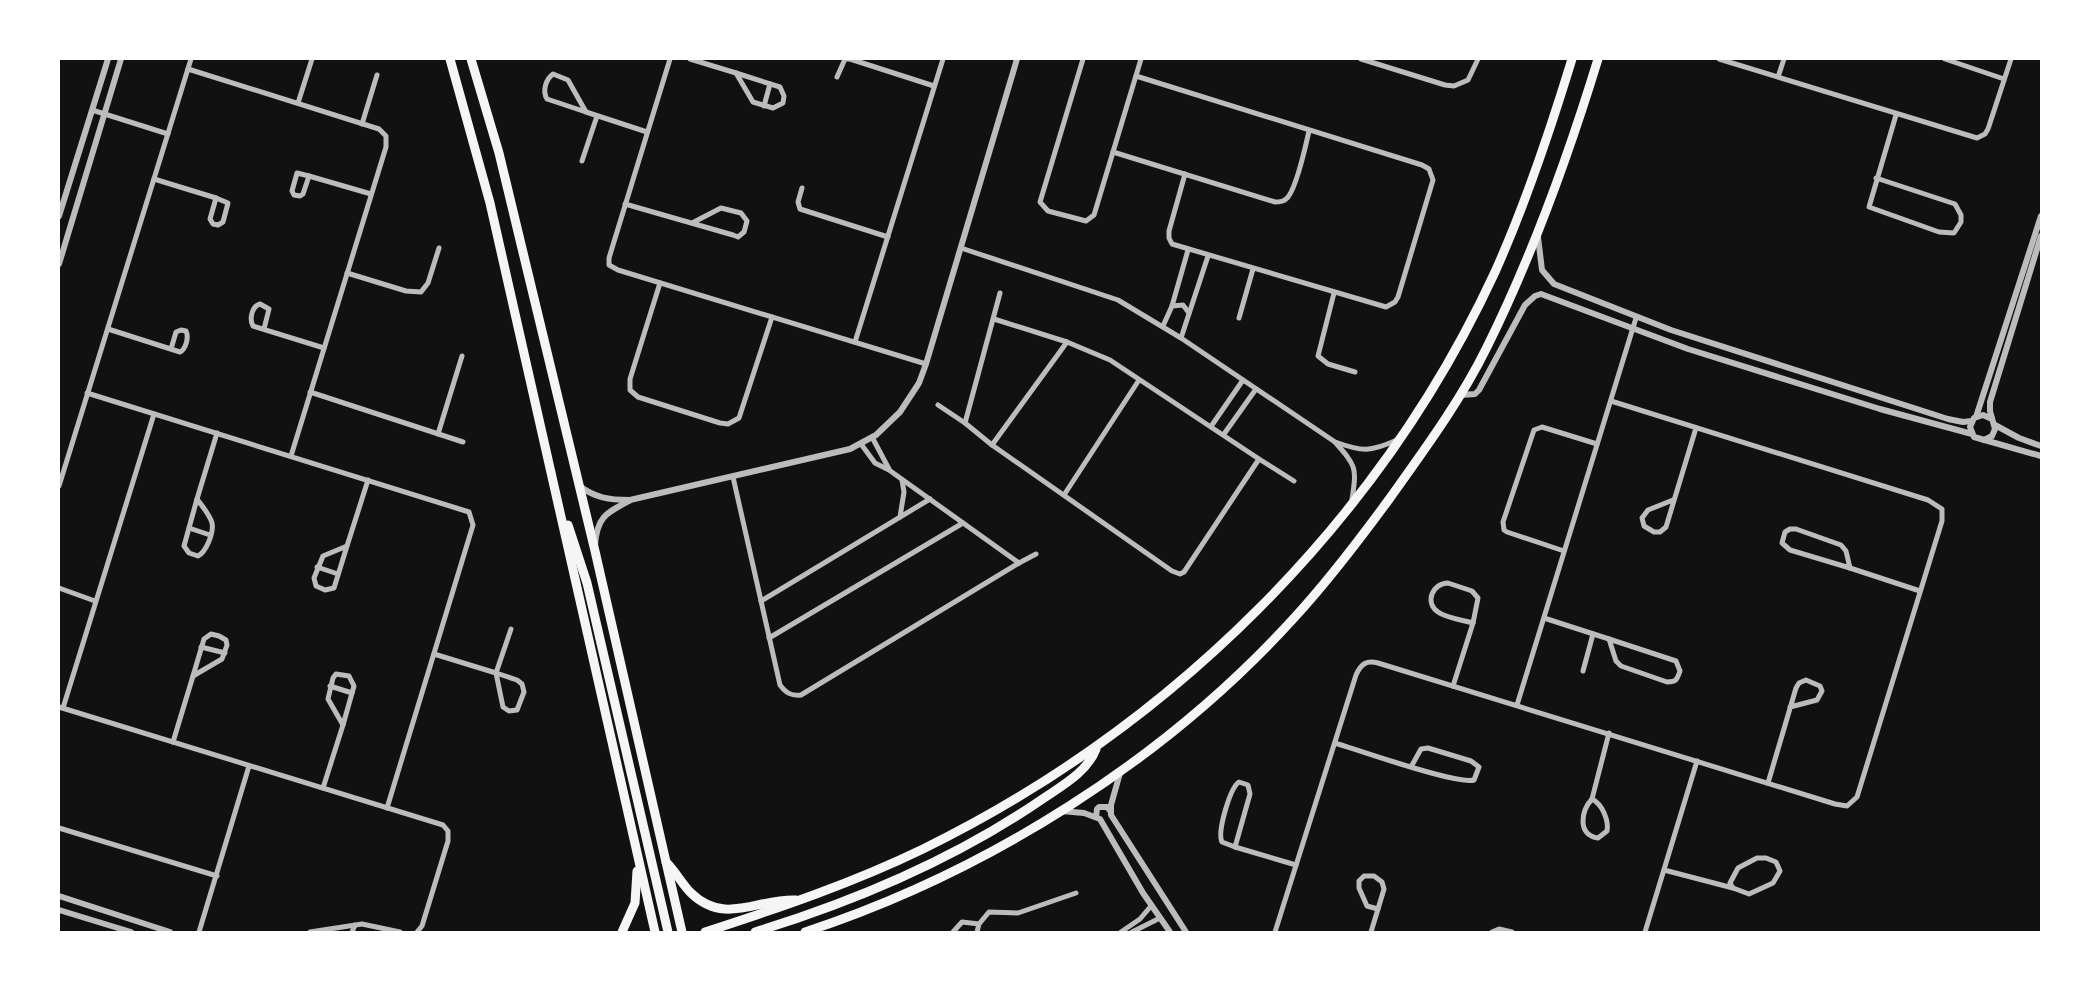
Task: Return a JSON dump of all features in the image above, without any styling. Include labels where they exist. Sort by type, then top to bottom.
[{"type":"highway","points":[[450,59],[490,203],[562,514],[583,621],[654,932]]},
{"type":"highway","points":[[471,59],[498,153],[595,551],[682,932]]},
{"type":"highway","points":[[705,932],[801,901],[888,866],[953,834],[1046,780],[1097,747],[1159,697],[1270,599],[1350,508],[1426,397],[1496,270],[1546,141],[1572,59]]},
{"type":"highway","points":[[804,932],[886,902],[929,882],[1061,811],[1120,773],[1216,695],[1292,620],[1371,524],[1461,395],[1495,331],[1538,235],[1564,165],[1598,59]]},
{"type":"highway","points":[[562,514],[576,544],[587,583],[668,932]]},
{"type":"highway","points":[[755,932],[824,909],[870,890],[980,838],[1026,811],[1070,780],[1088,763],[1097,747]]},
{"type":"highway","points":[[622,932],[635,903],[638,858]]},
{"type":"highway","points":[[666,862],[692,893],[703,902],[720,908],[742,910],[776,900],[801,901]]},
{"type":"street","points":[[59,216],[108,59]]},
{"type":"street","points":[[59,264],[122,59]]},
{"type":"street","points":[[59,486],[191,59]]},
{"type":"street","points":[[298,103],[312,59]]},
{"type":"street","points":[[670,59],[609,258],[610,265],[926,364]]},
{"type":"street","points":[[690,59],[736,73],[780,87],[784,92],[784,99],[779,106],[772,108],[753,102],[736,73]]},
{"type":"street","points":[[837,77],[841,64],[845,59],[850,59],[934,86]]},
{"type":"street","points":[[855,342],[943,59]]},
{"type":"street","points":[[578,485],[590,494],[602,499],[630,500],[829,456],[861,444],[886,427],[908,402],[926,364],[1017,59]]},
{"type":"street","points":[[1083,59],[1040,197],[1042,206],[1048,211],[1079,220],[1090,219],[1094,215],[1141,59]]},
{"type":"street","points":[[1361,59],[1445,85],[1454,86],[1468,80],[1478,59]]},
{"type":"street","points":[[1719,59],[1965,136],[1981,137],[1990,125],[2011,59]]},
{"type":"street","points":[[1778,77],[1784,59]]},
{"type":"street","points":[[1946,59],[2004,79]]},
{"type":"street","points":[[188,69],[362,124],[383,132],[387,141],[291,456]]},
{"type":"street","points":[[586,112],[568,80],[557,74],[549,77],[545,90],[546,99],[647,132]]},
{"type":"street","points":[[362,124],[377,75]]},
{"type":"street","points":[[1136,76],[1422,165],[1428,169],[1433,180],[1395,302],[1386,307],[1172,244],[1168,231],[1185,174]]},
{"type":"street","points":[[764,106],[770,84]]},
{"type":"street","points":[[92,110],[168,134]]},
{"type":"street","points":[[1876,178],[1955,204],[1961,215],[1958,229],[1954,233],[1939,232],[1871,209],[1868,204],[1876,178],[1896,114]]},
{"type":"street","points":[[582,161],[597,116]]},
{"type":"street","points":[[1113,152],[1275,202],[1286,199],[1293,189],[1309,131]]},
{"type":"street","points":[[309,176],[302,196],[294,195],[292,191],[296,174],[299,173],[371,194]]},
{"type":"street","points":[[154,179],[216,198],[228,203],[223,222],[218,225],[213,224],[210,219],[216,198]]},
{"type":"street","points":[[802,188],[798,202],[800,209],[888,236]]},
{"type":"street","points":[[625,204],[738,237],[744,232],[747,221],[741,213],[721,208],[692,223]]},
{"type":"street","points":[[2041,216],[1970,427],[1972,434],[1977,439],[2041,456]]},
{"type":"street","points":[[1538,235],[1542,270],[1550,280],[1636,318],[1948,419],[1963,422],[1986,416],[2019,438],[2041,446]]},
{"type":"street","points":[[1984,440],[1992,436],[1994,422],[1991,398],[2041,236]]},
{"type":"street","points":[[347,273],[406,291],[420,292],[428,283],[439,248]]},
{"type":"street","points":[[961,248],[1111,297],[1181,338],[1334,442],[1353,464],[1355,480],[1350,508]]},
{"type":"street","points":[[1163,326],[1172,306],[1188,250]]},
{"type":"street","points":[[1181,338],[1208,256]]},
{"type":"street","points":[[1238,318],[1253,269]]},
{"type":"street","points":[[660,282],[630,379],[630,390],[638,397],[720,423],[728,424],[739,418],[772,317]]},
{"type":"street","points":[[965,423],[1000,293]]},
{"type":"street","points":[[1334,293],[1318,356],[1328,364],[1355,372]]},
{"type":"street","points":[[1461,395],[1475,394],[1484,384],[1525,305],[1535,296],[1549,296],[1633,330],[1793,383],[1972,434]]},
{"type":"street","points":[[264,329],[269,309],[260,304],[254,308],[251,322],[253,326],[324,348]]},
{"type":"street","points":[[1172,306],[1183,305],[1189,314]]},
{"type":"street","points":[[1517,705],[1636,318]]},
{"type":"street","points":[[994,319],[1067,342],[1110,360],[1212,425],[1294,481]]},
{"type":"street","points":[[108,329],[171,349]]},
{"type":"street","points":[[992,445],[1067,342]]},
{"type":"street","points":[[438,434],[462,356]]},
{"type":"street","points":[[1793,383],[1803,372]]},
{"type":"street","points":[[1064,495],[1139,380]]},
{"type":"street","points":[[1212,425],[1243,380]]},
{"type":"street","points":[[1224,434],[1256,389]]},
{"type":"street","points":[[310,392],[463,442]]},
{"type":"street","points":[[87,394],[466,510],[472,515],[473,525],[387,808]]},
{"type":"street","points":[[1275,932],[1356,675],[1362,664],[1367,662],[1378,663],[1609,732],[1835,804],[1851,804],[1859,794],[1942,521],[1942,509],[1928,500],[1611,401]]},
{"type":"street","points":[[938,405],[1172,571],[1180,574],[1189,567],[1259,458]]},
{"type":"street","points":[[154,414],[61,708],[439,824],[448,831],[448,841],[422,926],[417,932]]},
{"type":"street","points":[[1564,551],[1507,532],[1503,526],[1504,522],[1534,430],[1542,427],[1597,444]]},
{"type":"street","points":[[1673,500],[1648,510],[1642,518],[1644,526],[1654,532],[1664,531],[1696,428]]},
{"type":"street","points":[[197,499],[212,522],[210,535],[204,551],[198,556],[193,555],[184,546],[197,499],[217,433]]},
{"type":"street","points":[[872,438],[889,470]]},
{"type":"street","points":[[1334,442],[1365,451],[1379,449],[1397,440]]},
{"type":"street","points":[[861,444],[875,463],[889,470],[1018,562]]},
{"type":"street","points":[[733,477],[780,685],[785,692],[793,696],[801,695],[1018,562],[1036,554]]},
{"type":"street","points":[[900,517],[904,492],[902,479]]},
{"type":"street","points":[[347,546],[323,556],[317,566],[314,582],[320,589],[334,588],[368,480]]},
{"type":"street","points":[[761,601],[930,499]]},
{"type":"street","points":[[595,551],[599,523],[606,514],[630,500]]},
{"type":"street","points":[[770,638],[963,523]]},
{"type":"street","points":[[189,528],[210,535]]},
{"type":"street","points":[[1850,568],[1846,551],[1841,545],[1796,529],[1790,529],[1783,537],[1782,543],[1790,550],[1920,591]]},
{"type":"street","points":[[317,566],[338,574]]},
{"type":"street","points":[[1453,686],[1473,623],[1479,603],[1476,594],[1448,583],[1440,584],[1433,590],[1431,600],[1438,612],[1473,623]]},
{"type":"street","points":[[59,588],[95,601]]},
{"type":"street","points":[[1544,618],[1676,661],[1680,672],[1678,679],[1674,682],[1667,682],[1625,669],[1616,661],[1608,639]]},
{"type":"street","points":[[434,654],[496,673],[522,684],[524,692],[517,710],[509,711],[503,707],[496,673],[511,629]]},
{"type":"street","points":[[173,742],[201,647],[207,636],[215,634],[226,640],[224,654],[218,663],[193,676]]},
{"type":"street","points":[[1583,672],[1593,634]]},
{"type":"street","points":[[201,647],[224,654]]},
{"type":"street","points":[[323,788],[343,724],[352,693],[353,681],[346,675],[336,674],[330,686],[328,699],[343,724]]},
{"type":"street","points":[[1768,783],[1790,707],[1797,685],[1802,681],[1811,681],[1820,686],[1822,691],[1817,700],[1790,707]]},
{"type":"street","points":[[330,686],[352,693]]},
{"type":"street","points":[[1592,799],[1597,802],[1608,824],[1607,831],[1598,838],[1587,834],[1584,830],[1587,810],[1592,799],[1609,732]]},
{"type":"street","points":[[1335,743],[1412,767],[1468,782],[1477,776],[1479,767],[1472,760],[1428,748],[1421,749],[1412,767]]},
{"type":"street","points":[[1645,932],[1697,761]]},
{"type":"street","points":[[200,932],[249,766]]},
{"type":"street","points":[[1110,812],[1120,773]]},
{"type":"street","points":[[1235,847],[1250,794],[1248,785],[1243,782],[1235,785],[1233,788],[1220,832],[1222,842],[1235,847],[1296,865]]},
{"type":"street","points":[[1096,816],[1096,809],[1100,806],[1107,807],[1116,826],[1186,932]]},
{"type":"street","points":[[1061,811],[1096,816],[1103,823],[1151,906],[1170,932]]},
{"type":"street","points":[[59,828],[216,876]]},
{"type":"street","points":[[1664,870],[1733,888],[1747,894],[1777,878],[1779,867],[1776,862],[1770,859],[1752,860],[1734,872],[1730,883],[1733,888]]},
{"type":"street","points":[[1371,932],[1378,909],[1384,886],[1379,879],[1364,876],[1359,881],[1360,892],[1367,906],[1378,909]]},
{"type":"street","points":[[978,932],[980,924],[989,912],[1018,913],[1076,893]]},
{"type":"street","points":[[59,896],[170,932]]},
{"type":"street","points":[[1121,932],[1138,922],[1151,906]]},
{"type":"street","points":[[59,910],[131,932]]},
{"type":"street","points":[[1132,932],[1160,918]]},
{"type":"street","points":[[953,932],[962,922],[967,921],[980,924]]},
{"type":"street","points":[[313,932],[367,924],[400,932]]},
{"type":"street","points":[[352,932],[354,925]]},
{"type":"street","points":[[1492,932],[1499,929],[1512,932]]}]
